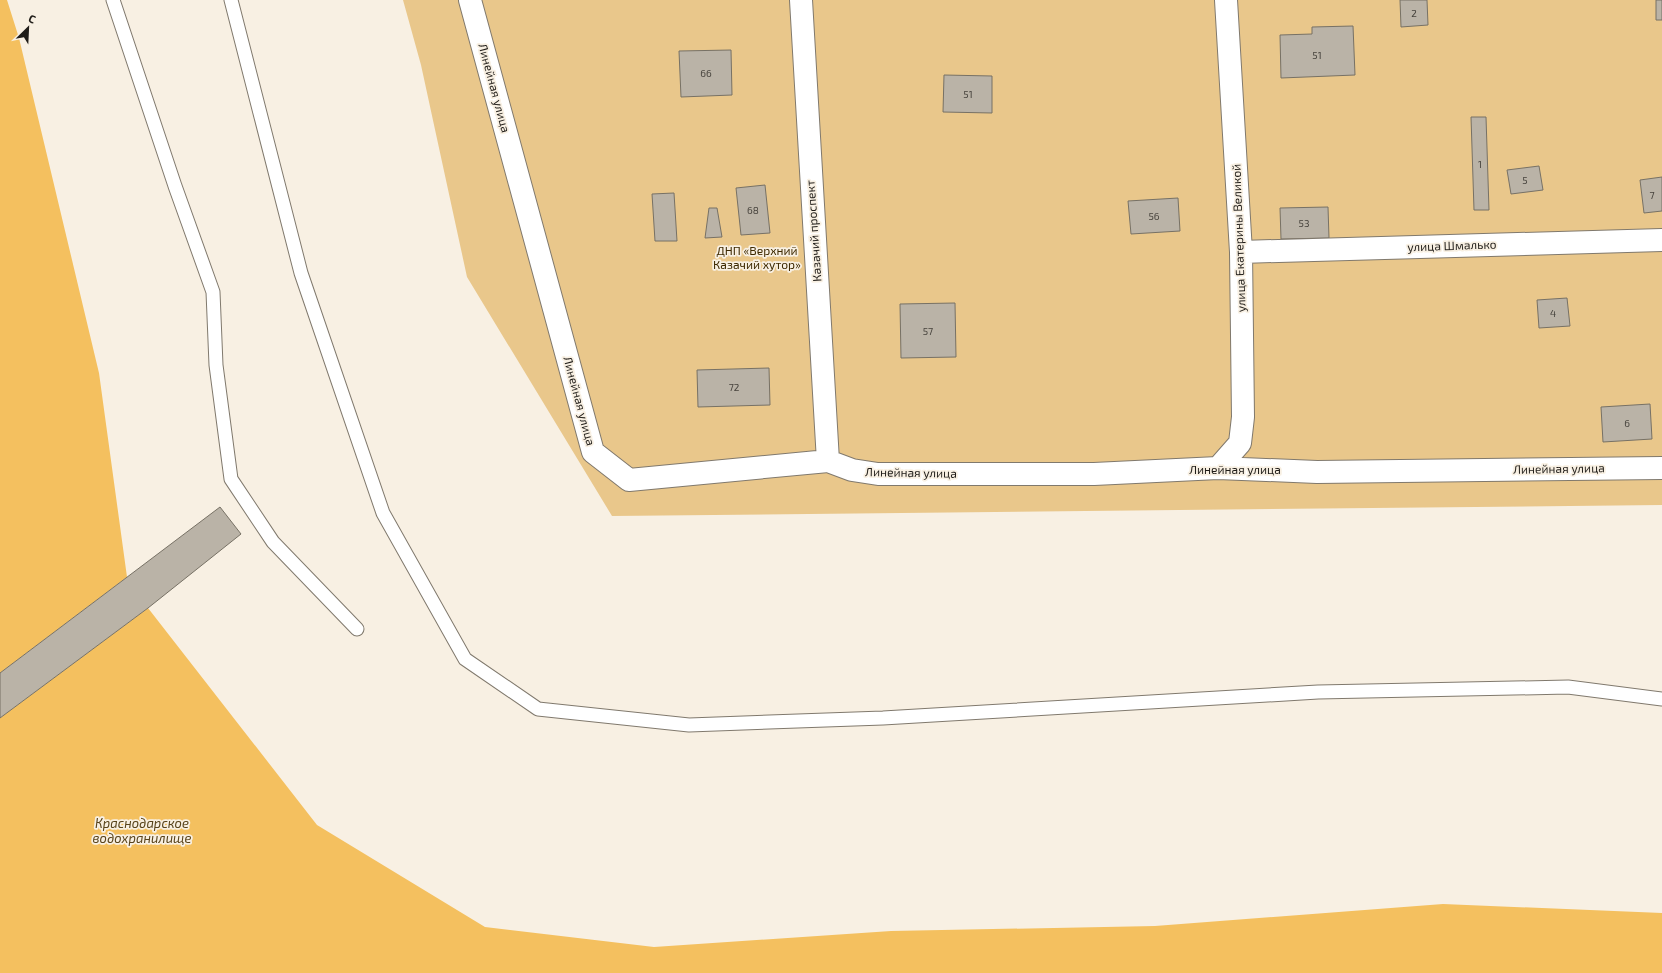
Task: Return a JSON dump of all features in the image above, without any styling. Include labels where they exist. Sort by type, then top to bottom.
[{"type":"street","name":"Линейная улица","points":[[470,0],[593,452],[628,480],[828,461],[852,470],[878,474],[1094,474],[1218,468],[1317,472],[1662,468]]},
{"type":"street","name":"Казачий проспект","points":[[801,0],[828,461]]},
{"type":"street","name":"улица Екатерины Великой","points":[[1218,468],[1240,444],[1243,417],[1241,252],[1226,0]]},
{"type":"street","name":"улица Шмалько","points":[[1241,252],[1662,240]]},
{"type":"lane","points":[[113,0],[175,186],[213,292],[216,365],[231,479],[273,542],[357,629]]},
{"type":"lane","points":[[231,0],[301,273],[383,513],[465,659],[538,709],[689,725],[883,718],[1318,692],[1568,687],[1662,699]]},
{"type":"green space","name":"ДНП «Верхний Казачий хутор»","points":[[403,0],[1662,0],[1662,505],[612,516],[467,277],[421,65]]},
{"type":"water","points":[[0,0],[7,0],[19,38],[99,373],[127,577],[0,673]]},
{"type":"water","name":"Краснодарское водохранилище","points":[[148,608],[317,825],[485,927],[654,947],[891,931],[1155,926],[1443,904],[1662,913],[1662,973],[0,973],[0,718]]},
{"type":"building","points":[[1400,0],[1427,0],[1428,25],[1401,27]]},
{"type":"building","points":[[1656,0],[1662,0],[1662,20],[1656,20]]},
{"type":"building","points":[[1353,26],[1355,75],[1281,78],[1280,35],[1312,34],[1312,27]]},
{"type":"building","points":[[731,50],[732,95],[681,97],[679,51]]},
{"type":"building","points":[[944,75],[992,76],[992,113],[943,112]]},
{"type":"building","points":[[1471,117],[1486,117],[1489,210],[1474,210]]},
{"type":"building","points":[[1539,166],[1543,190],[1511,194],[1507,170]]},
{"type":"building","points":[[1662,177],[1662,211],[1644,213],[1640,180]]},
{"type":"building","points":[[765,185],[770,233],[741,235],[736,188]]},
{"type":"building","points":[[674,193],[677,241],[655,241],[652,194]]},
{"type":"building","points":[[1178,198],[1180,231],[1131,234],[1128,201]]},
{"type":"building","points":[[1328,207],[1329,238],[1281,239],[1280,208]]},
{"type":"building","points":[[709,208],[717,208],[722,237],[705,238]]},
{"type":"building","points":[[1567,298],[1570,326],[1539,328],[1537,300]]},
{"type":"building","points":[[955,303],[956,357],[901,358],[900,304]]},
{"type":"building","points":[[769,368],[770,405],[698,407],[697,370]]},
{"type":"building","points":[[1650,404],[1652,439],[1603,442],[1601,407]]},
{"type":"building","points":[[220,507],[241,534],[148,608],[0,718],[0,673]]}]
